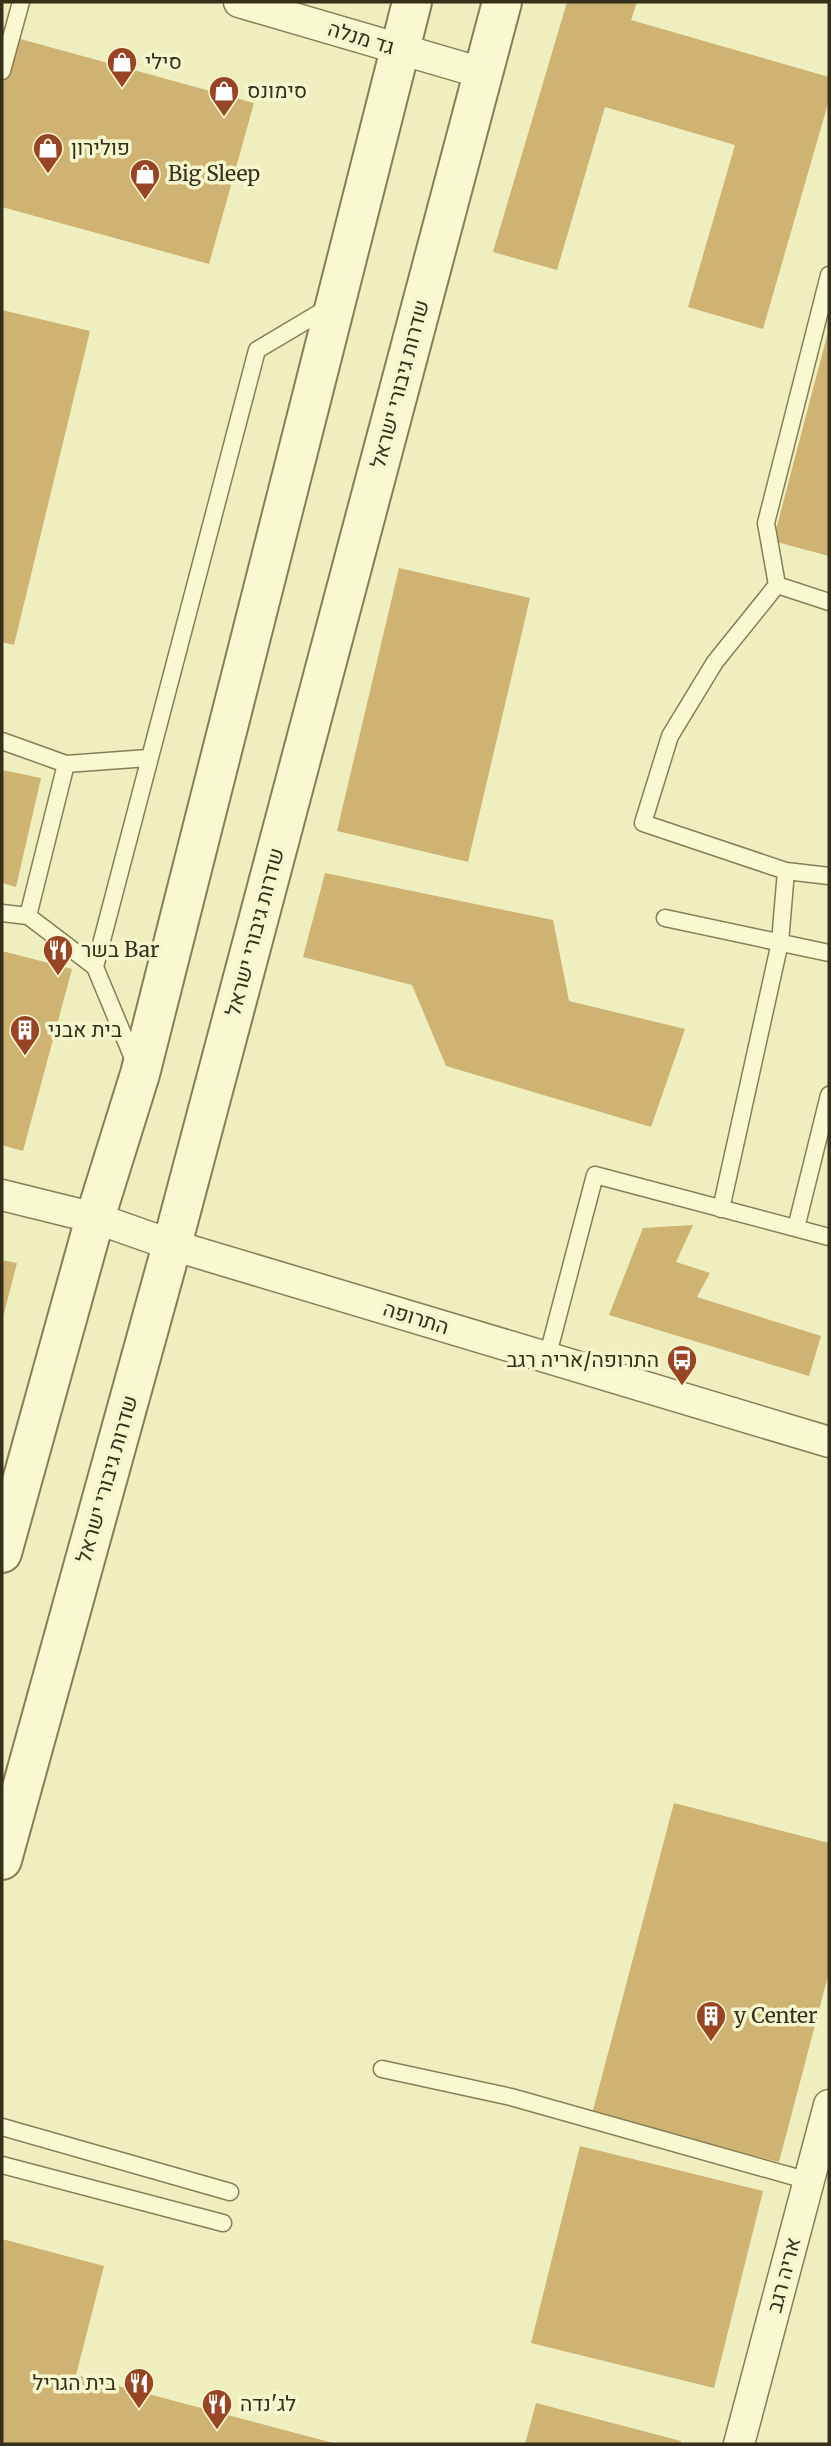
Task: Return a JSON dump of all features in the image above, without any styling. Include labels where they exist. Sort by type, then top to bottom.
[{"type":"street","name":"גד מנלה","points":[[239,2],[482,73]]},
{"type":"street","points":[[2,1553],[95,1218],[140,1074],[412,2]]},
{"type":"street","name":"שדרות גיבורי ישראל","points":[[2,1860],[172,1245],[502,2]]},
{"type":"street","name":"התרופה","points":[[2,1195],[95,1218],[172,1245],[829,1442]]},
{"type":"street","name":"אריה רגב","points":[[739,2444],[829,2105]]},
{"type":"lane","points":[[2,71],[21,2]]},
{"type":"lane","points":[[829,275],[766,523],[777,585],[715,662],[670,736],[643,823],[786,871],[829,876]]},
{"type":"lane","points":[[95,967],[257,350],[333,305]]},
{"type":"lane","points":[[777,585],[829,602]]},
{"type":"lane","points":[[2,741],[66,764],[148,758]]},
{"type":"lane","points":[[28,916],[66,764]]},
{"type":"lane","points":[[721,1209],[780,942],[786,871]]},
{"type":"lane","points":[[2,913],[28,916],[95,967],[140,1074]]},
{"type":"lane","points":[[665,918],[829,953]]},
{"type":"lane","points":[[796,1228],[829,1095]]},
{"type":"lane","points":[[547,1358],[594,1175],[829,1237]]},
{"type":"lane","points":[[382,2069],[511,2098],[809,2181]]},
{"type":"lane","points":[[2,2127],[230,2192]]},
{"type":"lane","points":[[2,2165],[223,2223]]},
{"type":"building","points":[[567,2],[637,2],[631,20],[829,77],[829,100],[763,329],[688,307],[735,145],[605,107],[557,270],[493,252]]},
{"type":"building","points":[[2,34],[254,103],[209,264],[2,207]]},
{"type":"building","points":[[2,310],[90,331],[14,645],[2,642]]},
{"type":"building","points":[[829,332],[829,556],[773,541]]},
{"type":"building","points":[[399,568],[530,598],[468,862],[337,831]]},
{"type":"building","points":[[2,770],[41,778],[16,887],[2,883]]},
{"type":"building","points":[[325,873],[553,920],[569,1001],[685,1029],[651,1127],[446,1066],[412,985],[303,957]]},
{"type":"building","name":"בית אבני","points":[[2,951],[72,969],[23,1151],[2,1145]]},
{"type":"building","points":[[693,1225],[676,1262],[710,1273],[697,1297],[821,1336],[809,1376],[609,1315],[643,1228]]},
{"type":"building","points":[[2,1260],[17,1263],[3,1317],[2,1317]]},
{"type":"building","name":"y Center","points":[[674,1803],[829,1843],[829,1972],[779,2162],[592,2114]]},
{"type":"building","points":[[580,2146],[763,2191],[714,2388],[531,2343]]},
{"type":"building","points":[[2,2239],[104,2266],[76,2375],[337,2444],[2,2444]]},
{"type":"building","points":[[536,2403],[681,2441],[681,2444],[525,2444]]},
{"type":"place","name":"סילי","points":[[122,89]]},
{"type":"place","name":"סימונס","points":[[224,118]]},
{"type":"place","name":"פולירון","points":[[48,175]]},
{"type":"place","name":"Big Sleep","points":[[145,201]]},
{"type":"place","name":"בשר Bar","points":[[58,977]]},
{"type":"place","name":"בית אבני","points":[[25,1057]]},
{"type":"place","name":"התרופה/אריה רגב","points":[[682,1387]]},
{"type":"place","name":"y Center","points":[[711,2043]]},
{"type":"place","name":"בית הגריל","points":[[139,2410]]},
{"type":"place","name":"לג'נדה","points":[[217,2431]]}]
